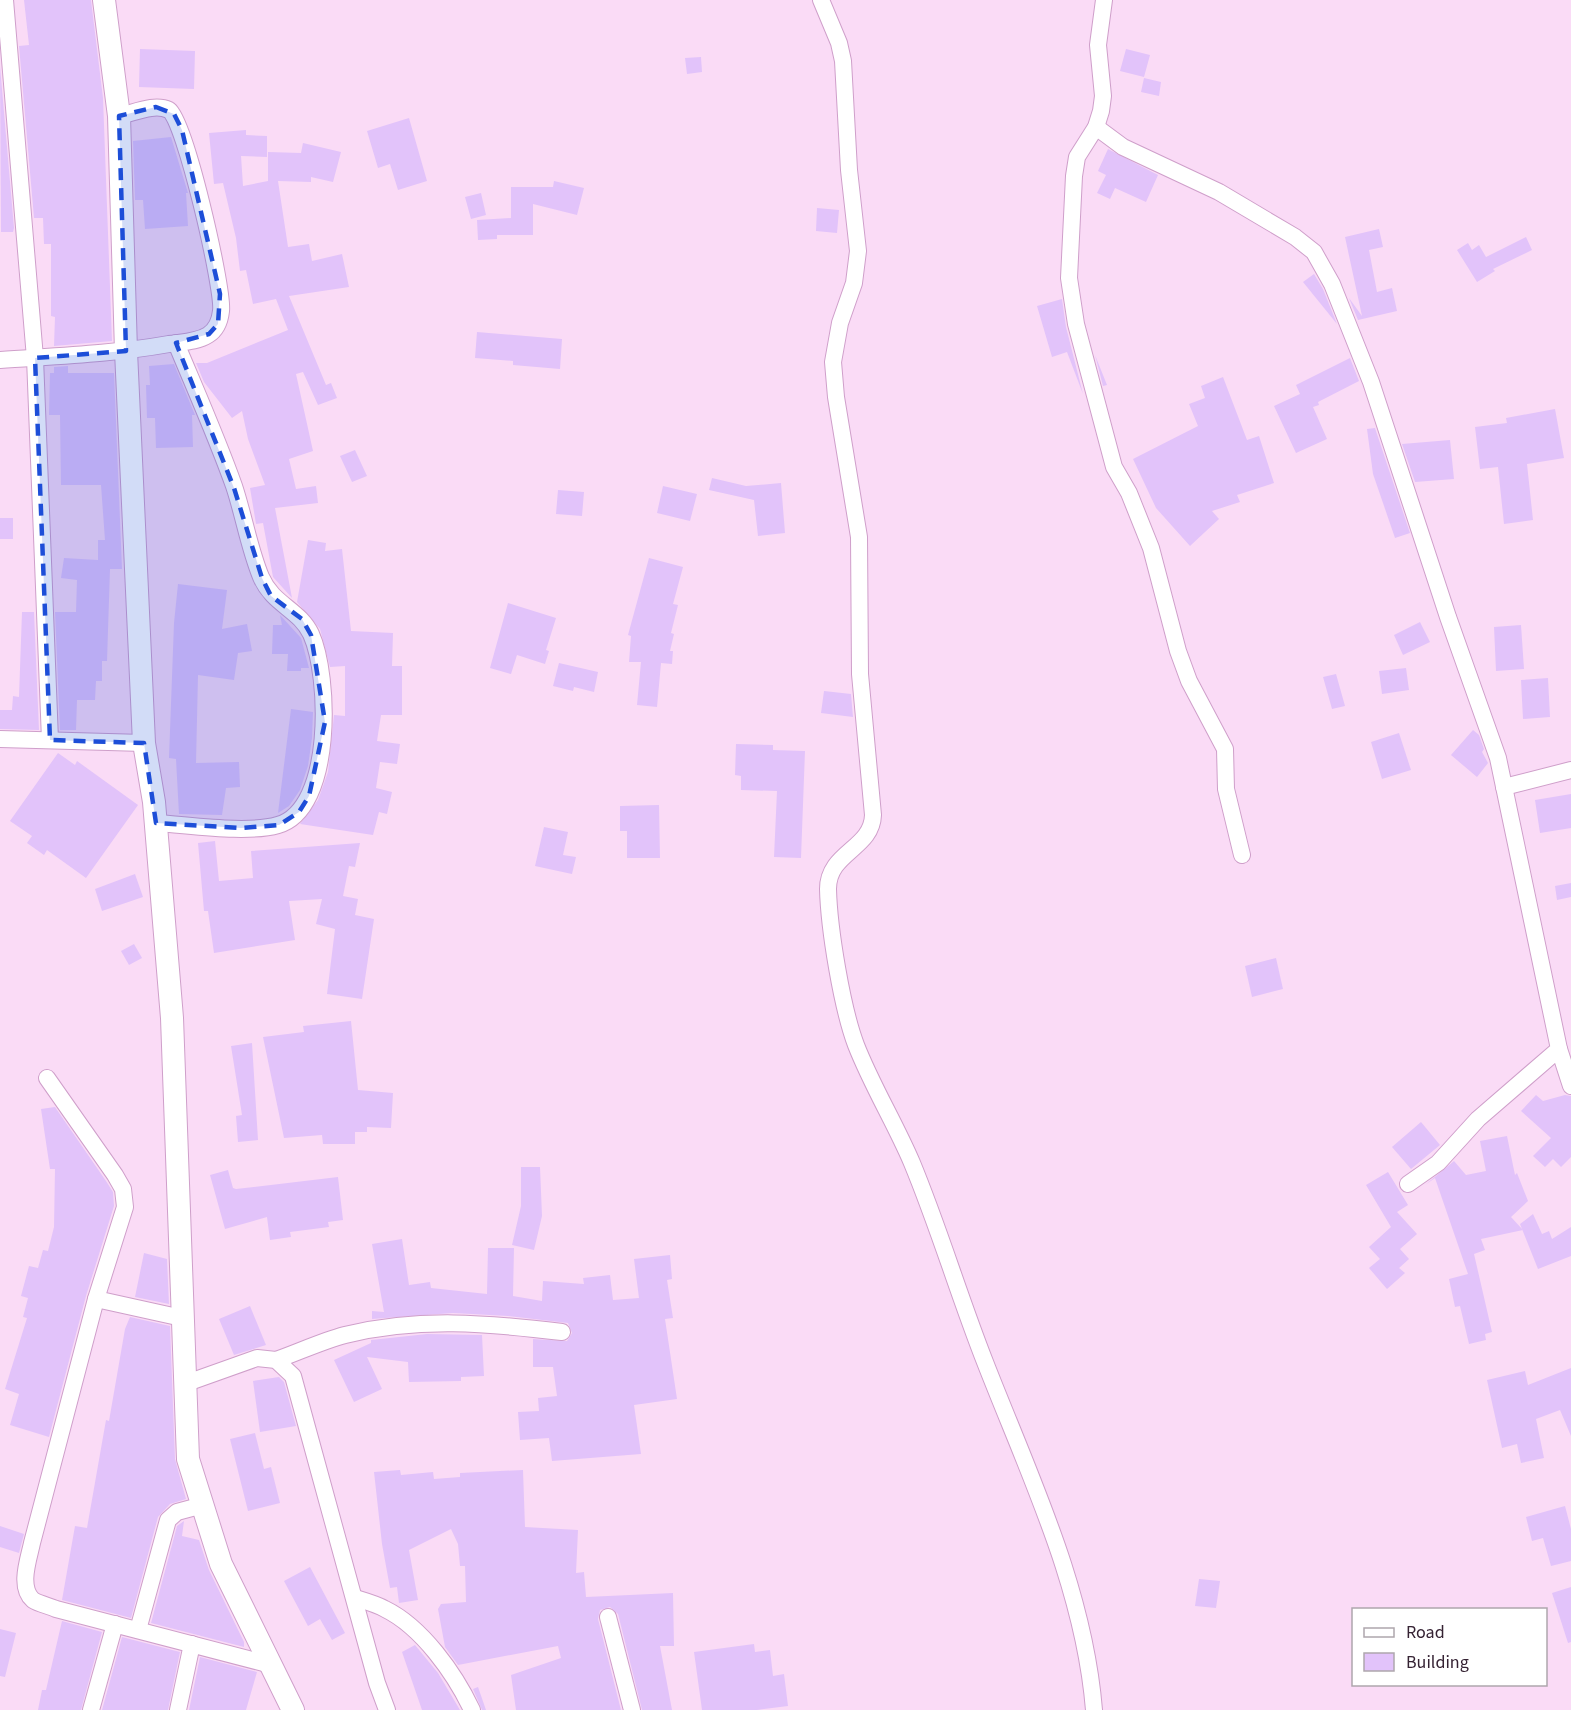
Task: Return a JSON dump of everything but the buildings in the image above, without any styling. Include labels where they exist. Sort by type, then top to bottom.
[{"type":"main road","points":[[104,0],[119,116],[126,351],[144,743],[156,823],[172,1018],[188,1458],[221,1564],[293,1710]]},
{"type":"street","points":[[5,0],[35,358],[50,740]]},
{"type":"street","points":[[821,0],[839,43],[843,61],[849,170],[858,251],[854,283],[840,323],[833,362],[836,397],[859,537],[860,674],[873,815],[870,832],[836,862],[828,887],[841,988],[855,1042],[876,1092],[911,1161],[984,1361],[1039,1494],[1071,1588],[1082,1629],[1091,1670],[1094,1710]]},
{"type":"street","points":[[1104,0],[1098,45],[1103,96],[1096,127],[1077,157],[1074,176],[1069,278],[1076,324],[1093,382],[1104,438],[1114,467],[1129,494],[1151,548],[1178,651],[1189,681],[1225,749],[1226,789],[1242,855]]},
{"type":"street","points":[[0,360],[126,351],[176,343],[203,337],[218,324],[222,310],[220,294],[207,229],[182,130],[174,114],[156,107],[119,116]]},
{"type":"street","points":[[1096,127],[1123,147],[1220,192],[1314,252],[1332,284],[1371,382],[1448,616],[1498,758],[1559,1049],[1571,1086]]},
{"type":"street","points":[[156,823],[241,828],[279,825],[299,812],[309,796],[318,768],[325,722],[318,658],[311,635],[302,619],[271,596],[262,578],[234,488],[176,343]]},
{"type":"street","points":[[0,739],[144,743]]},
{"type":"street","points":[[1503,787],[1571,770]]},
{"type":"street","points":[[1408,1184],[1438,1162],[1478,1119],[1559,1049]]},
{"type":"street","points":[[47,1078],[123,1189],[126,1207],[96,1299],[25,1574],[27,1589],[33,1599],[57,1609],[271,1665]]},
{"type":"street","points":[[96,1299],[182,1318]]},
{"type":"street","points":[[184,1384],[257,1358],[276,1360],[345,1335],[415,1324],[463,1322],[562,1332]]},
{"type":"street","points":[[276,1360],[293,1376],[377,1683],[387,1710]]},
{"type":"street","points":[[138,1630],[168,1520],[177,1512],[203,1505]]},
{"type":"street","points":[[355,1598],[387,1609],[420,1637],[454,1674],[472,1710]]},
{"type":"street","points":[[608,1617],[632,1710]]},
{"type":"street","points":[[91,1710],[115,1624]]},
{"type":"street","points":[[178,1710],[192,1644]]},
{"type":"highlighted area","points":[[156,107],[174,114],[182,130],[220,294],[218,324],[209,334],[176,343],[234,488],[262,578],[271,596],[302,619],[311,635],[325,722],[309,796],[299,812],[279,825],[241,828],[156,823],[144,743],[50,740],[35,358],[126,351],[119,116]]}]
